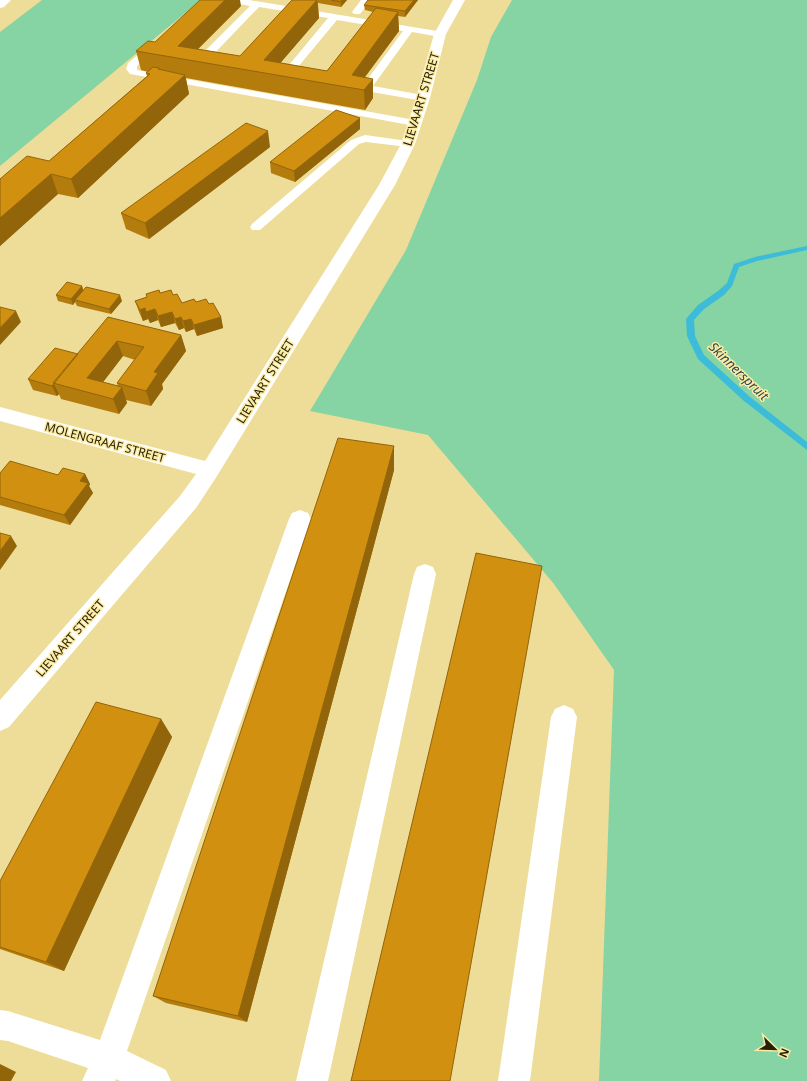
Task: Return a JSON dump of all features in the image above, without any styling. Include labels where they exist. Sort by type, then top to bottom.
[{"type":"street","points":[[0,4],[5,0]]},
{"type":"street","name":"LIEVAART STREET","points":[[0,719],[188,502],[210,470],[387,185],[408,144],[423,98],[442,30],[459,0]]},
{"type":"street","name":"MOLENGRAAF STREET","points":[[0,414],[210,470]]},
{"type":"street","points":[[104,1070],[300,519]]},
{"type":"street","points":[[312,1081],[425,574]]},
{"type":"street","points":[[514,1081],[564,717]]},
{"type":"street","points":[[3,1023],[104,1070],[155,1081]]},
{"type":"lane","points":[[232,0],[409,29],[442,30]]},
{"type":"lane","points":[[288,0],[357,12],[442,30]]},
{"type":"lane","points":[[357,12],[366,0]]},
{"type":"lane","points":[[205,57],[257,4]]},
{"type":"lane","points":[[289,71],[334,17]]},
{"type":"lane","points":[[409,29],[366,88],[423,98]]},
{"type":"lane","points":[[166,36],[132,65],[131,69],[134,72],[415,123]]},
{"type":"lane","points":[[256,227],[355,142],[365,138],[408,144]]},
{"type":"green space","points":[[42,0],[201,0],[0,166],[0,32]]},
{"type":"green space","points":[[512,0],[807,0],[807,1081],[599,1081],[614,670],[554,584],[428,435],[310,411],[406,250],[477,80],[491,37]]},
{"type":"building","points":[[200,0],[225,0],[178,46],[240,56],[292,0],[317,0],[264,60],[327,71],[376,8],[398,12],[352,75],[373,79],[364,90],[136,51],[148,41],[155,42]]},
{"type":"building","points":[[331,0],[342,0],[341,2]]},
{"type":"building","points":[[368,0],[414,0],[405,11],[364,5]]},
{"type":"building","points":[[153,67],[185,75],[71,179],[51,174],[0,218],[0,179],[27,156],[49,161],[150,74],[146,73]]},
{"type":"building","points":[[336,110],[360,118],[294,171],[270,162]]},
{"type":"building","points":[[246,123],[268,131],[145,223],[121,213]]},
{"type":"building","points":[[67,282],[82,286],[71,299],[56,295]]},
{"type":"building","points":[[86,287],[120,295],[109,309],[75,300]]},
{"type":"building","points":[[159,290],[160,293],[171,290],[173,295],[177,294],[182,303],[194,299],[196,302],[206,299],[209,304],[213,303],[221,317],[194,325],[191,319],[183,321],[181,317],[175,319],[172,312],[158,316],[155,309],[146,312],[145,308],[140,310],[135,301],[147,297],[146,294]]},
{"type":"building","points":[[0,307],[16,311],[0,328]]},
{"type":"building","points":[[108,317],[181,335],[154,372],[158,373],[146,391],[117,383],[144,347],[117,341],[87,378],[122,387],[113,399],[53,383]]},
{"type":"building","points":[[55,348],[78,354],[52,386],[28,379]]},
{"type":"building","points":[[338,438],[394,446],[238,1016],[153,996]]},
{"type":"building","points":[[10,461],[58,475],[63,468],[85,474],[80,481],[88,483],[64,515],[0,497],[0,473]]},
{"type":"building","points":[[0,533],[11,536],[0,551]]},
{"type":"building","points":[[476,553],[542,566],[450,1081],[351,1081]]},
{"type":"building","points":[[96,702],[161,719],[46,962],[0,947],[0,881]]},
{"type":"waterway","name":"Skinnerspruit","points":[[807,248],[755,259],[736,266],[730,284],[721,293],[701,307],[690,319],[691,336],[701,357],[747,399],[807,447]]}]
